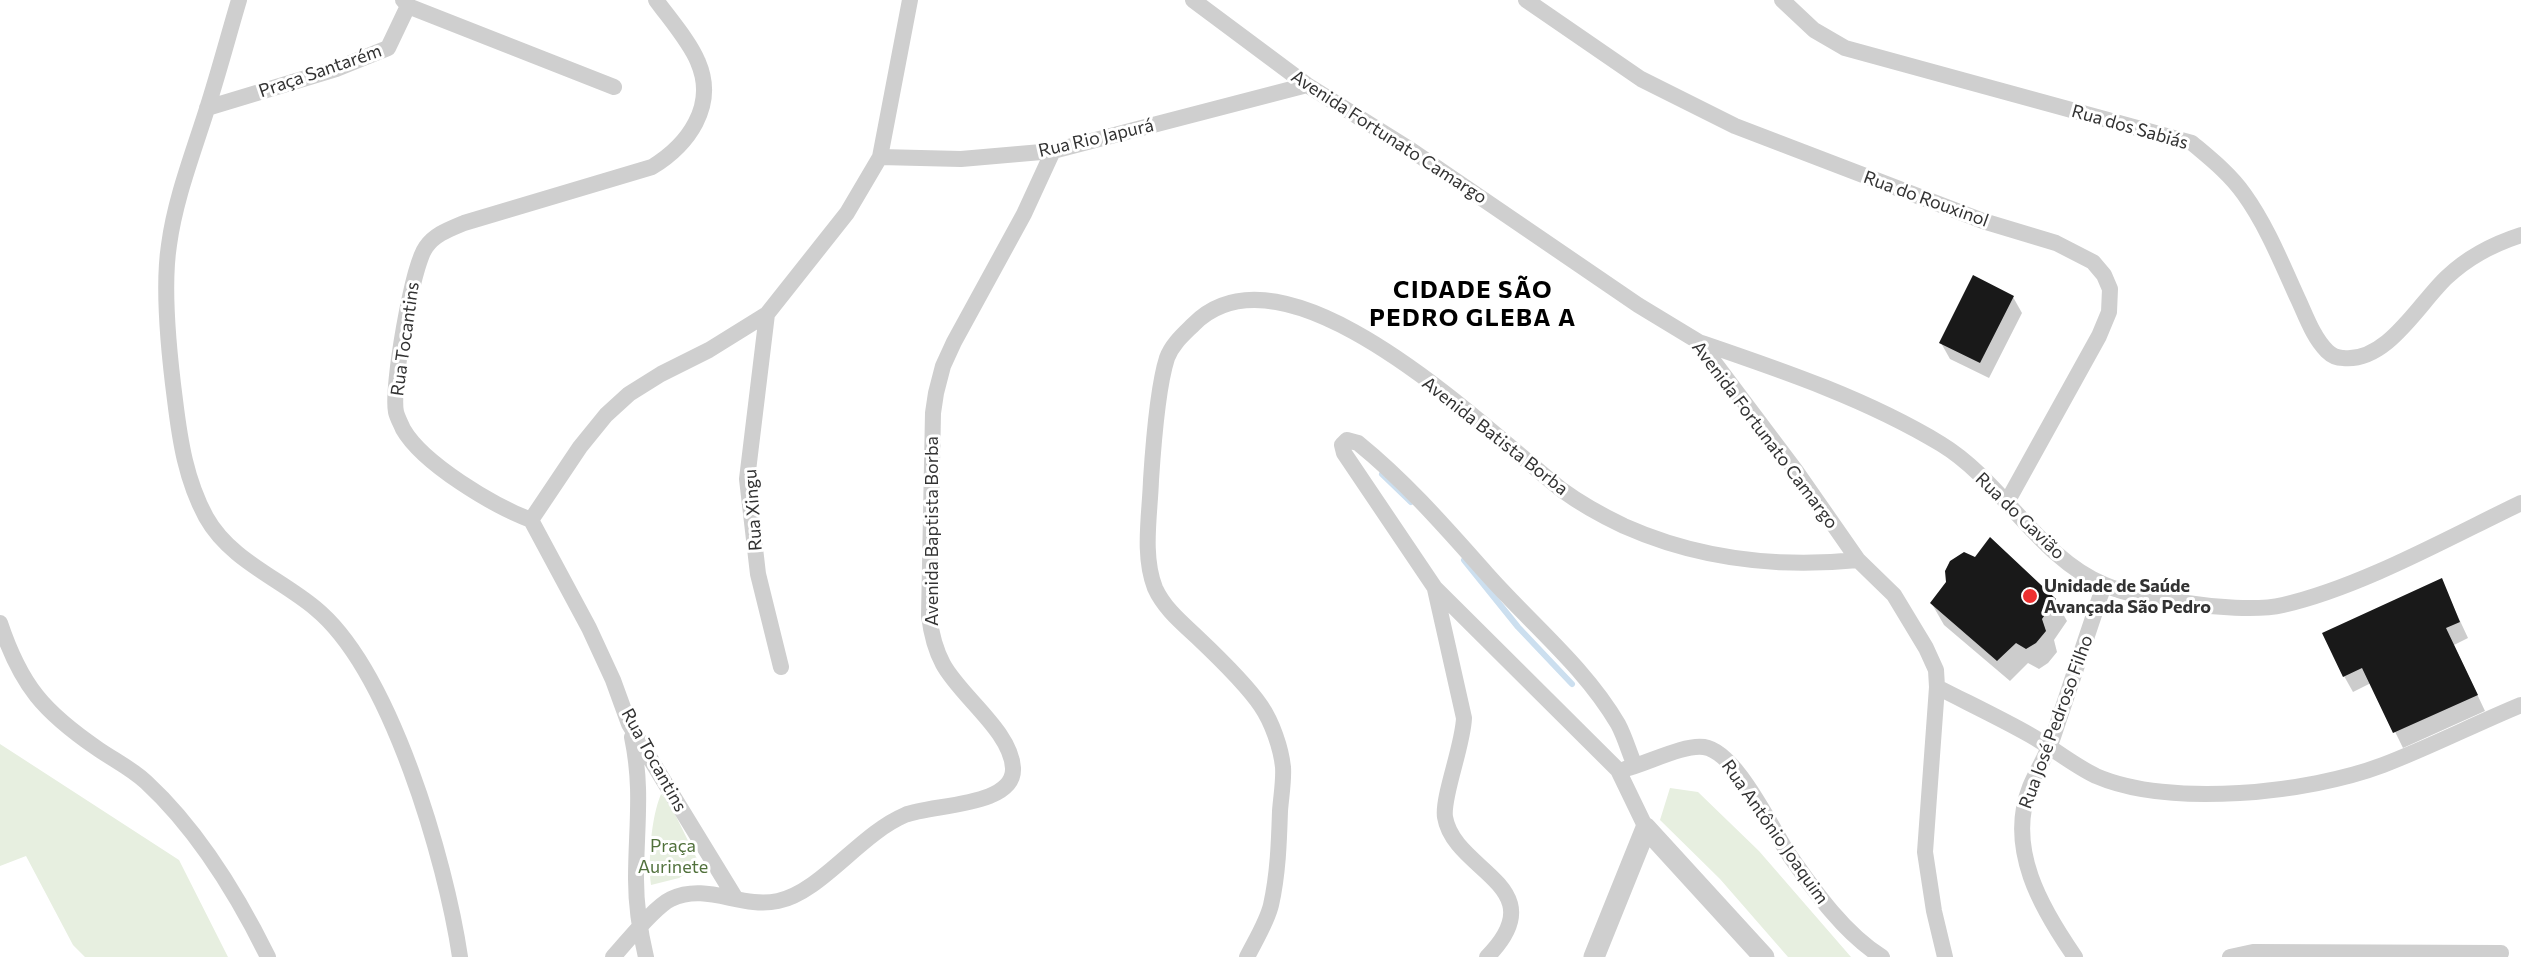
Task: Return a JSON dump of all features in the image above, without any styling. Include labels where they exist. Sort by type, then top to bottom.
[{"type":"street","points":[[239,0],[178,199],[168,248],[168,312],[173,386],[179,435],[189,480],[207,519],[232,549],[316,608],[339,633],[374,684],[434,837],[453,911],[460,957]]},
{"type":"street","name":"Rua Tocantins","points":[[656,0],[698,62],[704,88],[703,106],[696,125],[670,156],[652,167],[464,223],[441,233],[426,246],[419,258],[413,280],[395,389],[396,412],[404,430],[421,454],[508,512],[531,520],[589,628],[613,680],[629,724],[736,899]]},
{"type":"street","points":[[531,520],[580,447],[606,415],[629,394],[661,374],[709,350],[767,314],[847,213],[880,157],[910,0]]},
{"type":"street","name":"Avenida Fortunato Camargo","points":[[1193,0],[1307,85],[1411,150],[1638,305],[1699,342],[1796,471],[1858,560],[1894,595],[1914,625],[1935,670],[1937,687],[1925,852],[1934,911],[1945,957]]},
{"type":"street","name":"Rua do Rouxinol","points":[[1526,0],[1641,80],[1736,126],[1983,221],[2056,243],[2093,262],[2104,275],[2110,289],[2109,312],[2099,336],[2007,502]]},
{"type":"street","name":"Rua dos Sabiás","points":[[1782,0],[1814,30],[1845,48],[2192,143],[2221,168],[2244,194],[2272,244],[2314,333],[2326,350],[2341,358],[2356,358],[2370,353],[2396,335],[2446,278],[2465,261],[2498,242],[2521,235]]},
{"type":"street","name":"Praça Santarém","points":[[207,108],[336,69],[388,48],[406,3],[614,87]]},
{"type":"street","name":"Rua Rio Japurá","points":[[880,157],[961,159],[1053,151],[1307,85]]},
{"type":"street","name":"Avenida Baptista Borba","points":[[613,957],[669,900],[696,892],[720,894],[736,899],[776,902],[810,887],[848,853],[904,816],[991,798],[1010,781],[1014,770],[1011,753],[998,733],[943,664],[932,635],[929,616],[933,413],[943,366],[950,350],[1024,214],[1053,151]]},
{"type":"street","name":"Avenida Batista Borba","points":[[1247,957],[1271,908],[1278,850],[1283,766],[1275,735],[1261,706],[1171,613],[1156,588],[1148,562],[1152,474],[1168,355],[1179,338],[1202,315],[1228,301],[1266,300],[1317,312],[1348,327],[1461,404],[1563,490],[1583,504],[1635,530],[1693,551],[1756,561],[1815,564],[1858,560]]},
{"type":"street","name":"Rua Xingu","points":[[767,314],[747,479],[758,574],[781,667]]},
{"type":"street","name":"Rua do Gavião","points":[[1699,342],[1775,368],[1919,432],[1964,461],[2067,562],[2104,585],[2142,596],[2214,607],[2281,606],[2347,584],[2521,503]]},
{"type":"street","points":[[1635,766],[1619,726],[1601,698],[1427,505],[1358,443],[1347,440],[1342,445],[1350,462],[1435,588],[1618,770],[1646,828],[1764,957]]},
{"type":"street","name":"Rua José Pedroso Filho","points":[[2075,957],[2039,899],[2027,868],[2023,843],[2023,815],[2030,788],[2049,748],[2104,585]]},
{"type":"street","points":[[1435,588],[1464,718],[1462,744],[1445,816],[1458,844],[1488,871],[1502,888],[1508,900],[1511,917],[1499,945],[1487,957]]},
{"type":"street","points":[[0,623],[11,657],[33,694],[55,717],[144,780],[200,841],[251,923],[267,957]]},
{"type":"street","points":[[1937,687],[2097,776],[2128,786],[2176,794],[2286,788],[2382,766],[2520,708]]},
{"type":"street","points":[[629,724],[638,766],[640,794],[636,880],[639,928],[646,957]]},
{"type":"street","name":"Rua Antônio Joaquim","points":[[1618,770],[1678,752],[1704,747],[1726,759],[1753,795],[1789,855],[1834,915],[1882,957]]},
{"type":"street","points":[[1594,957],[1646,828]]},
{"type":"street","points":[[2230,957],[2253,952],[2501,953]]},
{"type":"green space","points":[[0,744],[179,860],[228,957],[85,957],[73,945],[26,856],[0,866]]},
{"type":"green space","points":[[1670,788],[1698,792],[1759,851],[1851,957],[1788,957],[1720,879],[1660,820]]},
{"type":"green space","name":"Praça Aurinete","points":[[661,794],[669,802],[700,865],[679,878],[651,885],[651,839]]},
{"type":"building","points":[[1973,275],[2014,296],[1980,363],[1939,343]]},
{"type":"building","name":"Unidade de Saúde Avançada São Pedro","points":[[1990,537],[2056,599],[2042,619],[2046,631],[2036,643],[2026,649],[2016,643],[1997,661],[1930,603],[1946,582],[1945,571],[1950,561],[1964,552],[1975,557]]},
{"type":"building","points":[[2442,578],[2460,622],[2446,628],[2478,695],[2393,733],[2362,668],[2343,677],[2322,633]]},
{"type":"waterway","points":[[1382,474],[1411,502]]},
{"type":"waterway","points":[[1464,560],[1518,627],[1572,684]]},
{"type":"place","name":"Unidade de Saúde Avançada São Pedro","points":[[2030,596]]},
{"type":"district","name":"CIDADE SÃO PEDRO GLEBA A","points":[[1473,304]]}]
